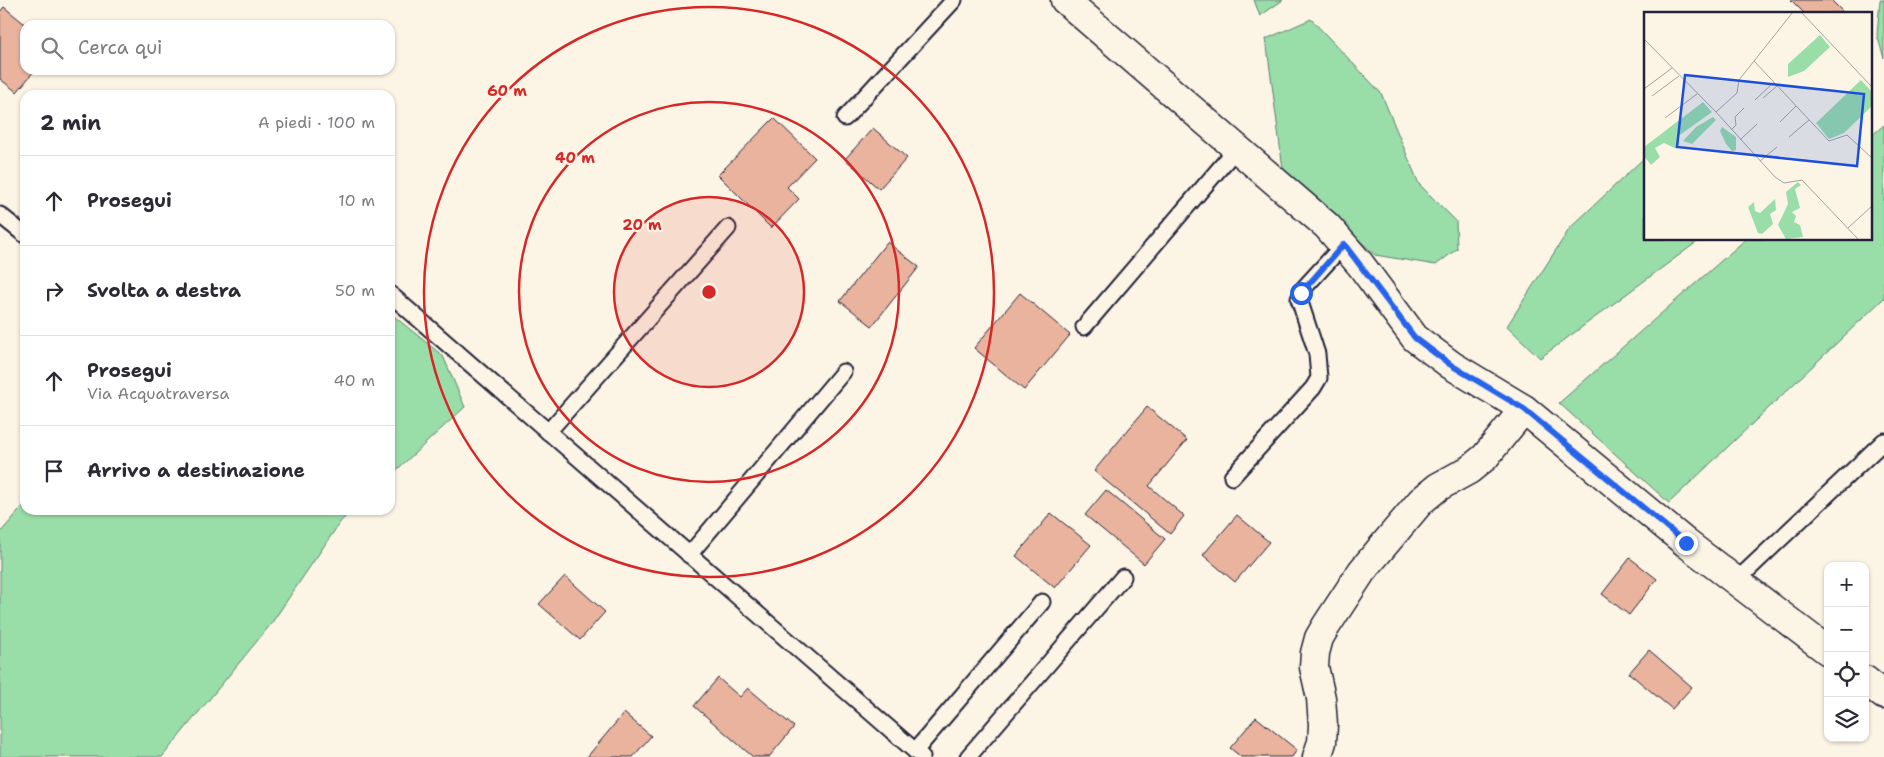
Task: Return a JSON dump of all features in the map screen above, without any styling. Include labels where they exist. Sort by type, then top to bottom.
[{"type":"street","points":[[1065,0],[1327,226],[1344,244],[1415,338],[1451,365],[1524,409],[1686,543],[1824,648]]},
{"type":"street","points":[[1317,757],[1322,742],[1323,726],[1321,698],[1314,668],[1315,652],[1319,638],[1326,626],[1362,571],[1421,501],[1438,488],[1469,470],[1485,457],[1524,409]]},
{"type":"street","points":[[1869,683],[1884,695]]},
{"type":"lane","points":[[845,118],[954,0]]},
{"type":"lane","points":[[1084,327],[1236,148]]},
{"type":"lane","points":[[0,215],[20,231]]},
{"type":"lane","points":[[548,432],[728,228]]},
{"type":"lane","points":[[1232,477],[1313,388],[1318,378],[1317,354],[1299,299],[1304,288],[1344,244]]},
{"type":"lane","points":[[395,298],[918,754],[1042,602]]},
{"type":"lane","points":[[689,555],[843,372]]},
{"type":"lane","points":[[1736,581],[1884,441]]},
{"type":"lane","points":[[968,757],[1123,577]]},
{"type":"green space","points":[[1254,0],[1283,0],[1260,16]]},
{"type":"green space","points":[[1880,0],[1884,0],[1884,58],[1877,35]]},
{"type":"green space","points":[[1311,19],[1381,93],[1419,184],[1456,221],[1457,249],[1436,265],[1375,255],[1283,169],[1266,39]]},
{"type":"green space","points":[[1884,125],[1884,298],[1669,503],[1559,403],[1745,240],[1872,240],[1872,135]]},
{"type":"green space","points":[[1644,158],[1644,240],[1700,240],[1540,358],[1507,326],[1570,228]]},
{"type":"green space","points":[[395,317],[443,356],[465,407],[395,471]]},
{"type":"green space","points":[[20,510],[20,515],[348,515],[341,521],[271,624],[162,757],[0,757],[0,533]]},
{"type":"building","points":[[1791,0],[1831,0],[1843,12],[1803,12]]},
{"type":"building","points":[[4,7],[20,20],[20,75],[31,75],[17,92],[0,79],[0,12]]},
{"type":"building","points":[[774,118],[815,158],[787,187],[799,199],[771,228],[718,175]]},
{"type":"building","points":[[873,128],[907,158],[879,189],[845,159]]},
{"type":"building","points":[[887,242],[919,267],[872,326],[840,301]]},
{"type":"building","points":[[1020,293],[1070,335],[1024,390],[974,348]]},
{"type":"building","points":[[1147,407],[1187,440],[1149,486],[1184,516],[1170,534],[1094,471]]},
{"type":"building","points":[[1106,490],[1165,539],[1144,564],[1085,515]]},
{"type":"building","points":[[1051,513],[1091,545],[1055,588],[1016,556]]},
{"type":"building","points":[[1237,515],[1269,542],[1235,582],[1203,555]]},
{"type":"building","points":[[1630,558],[1657,579],[1629,615],[1602,594]]},
{"type":"building","points":[[565,576],[605,612],[580,640],[539,604]]},
{"type":"building","points":[[1649,650],[1692,687],[1672,709],[1629,673]]},
{"type":"building","points":[[718,678],[740,697],[748,688],[794,727],[769,757],[753,757],[694,706]]},
{"type":"building","points":[[624,713],[651,736],[633,757],[587,757]]},
{"type":"building","points":[[1256,717],[1297,750],[1292,757],[1241,757],[1230,748]]},
{"type":"route","points":[[1301,293],[1344,244],[1415,338],[1451,365],[1524,409],[1686,543]]}]
